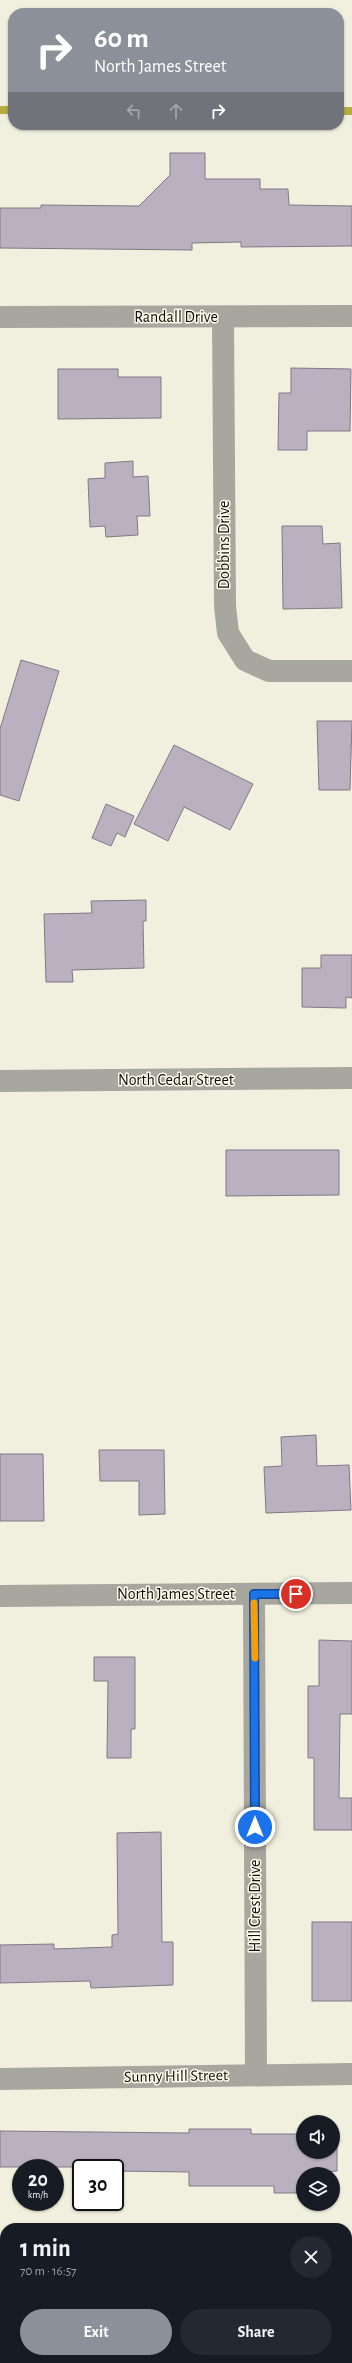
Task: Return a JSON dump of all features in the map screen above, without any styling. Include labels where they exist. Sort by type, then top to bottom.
[{"type":"street","name":"Randall Drive","points":[[0,317],[352,316]]},
{"type":"street","name":"Dobbins Drive","points":[[223,317],[225,606],[228,633],[245,660],[269,671],[352,671]]},
{"type":"street","name":"North Cedar Street","points":[[0,1081],[352,1078]]},
{"type":"street","name":"North James Street","points":[[0,1596],[352,1593]]},
{"type":"street","name":"Hill Crest Drive","points":[[254,1594],[256,2075]]},
{"type":"street","name":"Sunny Hill Street","points":[[0,2079],[352,2074]]},
{"type":"building","points":[[170,153],[205,153],[205,179],[260,179],[260,189],[288,189],[289,205],[352,206],[352,246],[241,247],[241,242],[192,243],[192,250],[0,248],[0,208],[41,208],[41,205],[139,206],[170,175]]},
{"type":"building","points":[[291,368],[351,369],[350,431],[307,431],[307,450],[278,450],[279,393],[291,393]]},
{"type":"building","points":[[58,369],[118,369],[118,377],[161,377],[161,418],[58,419]]},
{"type":"building","points":[[133,461],[133,477],[148,476],[150,516],[137,516],[138,535],[106,537],[105,526],[90,527],[88,479],[105,478],[105,463]]},
{"type":"building","points":[[282,526],[322,526],[323,544],[340,543],[342,608],[283,609]]},
{"type":"building","points":[[21,660],[59,671],[19,801],[0,795],[0,729]]},
{"type":"building","points":[[317,721],[352,721],[350,790],[319,790]]},
{"type":"building","points":[[174,745],[253,784],[230,830],[184,807],[168,841],[134,824]]},
{"type":"building","points":[[106,804],[134,816],[125,837],[117,833],[111,846],[92,838]]},
{"type":"building","points":[[146,900],[146,921],[143,921],[144,968],[72,970],[73,982],[46,982],[44,914],[92,913],[91,901]]},
{"type":"building","points":[[321,955],[352,955],[352,998],[346,997],[346,1008],[302,1007],[302,968],[321,968]]},
{"type":"building","points":[[226,1150],[339,1150],[339,1195],[226,1196]]},
{"type":"building","points":[[316,1435],[317,1466],[349,1465],[351,1510],[266,1513],[264,1467],[282,1466],[281,1437]]},
{"type":"building","points":[[99,1450],[164,1450],[165,1514],[139,1515],[139,1481],[100,1481]]},
{"type":"building","points":[[0,1454],[43,1454],[44,1521],[0,1521]]},
{"type":"building","points":[[319,1640],[352,1641],[352,1714],[340,1714],[339,1798],[352,1798],[352,1830],[314,1830],[314,1758],[308,1758],[308,1686],[319,1686]]},
{"type":"building","points":[[94,1657],[135,1657],[135,1729],[131,1729],[131,1758],[107,1758],[108,1681],[94,1681]]},
{"type":"building","points":[[161,1832],[162,1942],[173,1942],[173,1985],[91,1988],[90,1981],[0,1983],[0,1945],[54,1944],[54,1949],[112,1947],[112,1935],[118,1934],[117,1833]]},
{"type":"building","points":[[312,1922],[352,1922],[352,2001],[312,2001]]},
{"type":"building","points":[[189,2129],[251,2129],[251,2134],[296,2134],[296,2159],[337,2159],[337,2167],[296,2167],[296,2193],[274,2193],[274,2186],[189,2186],[189,2172],[124,2171],[124,2159],[72,2159],[72,2167],[64,2167],[64,2159],[12,2159],[12,2167],[0,2167],[0,2131],[189,2133]]},
{"type":"waterway","points":[[0,110],[8,110]]},
{"type":"waterway","points":[[344,111],[352,111]]},
{"type":"slow traffic","points":[[254,1603],[255,1658]]},
{"type":"route","points":[[255,1827],[254,1594],[296,1594]]}]
